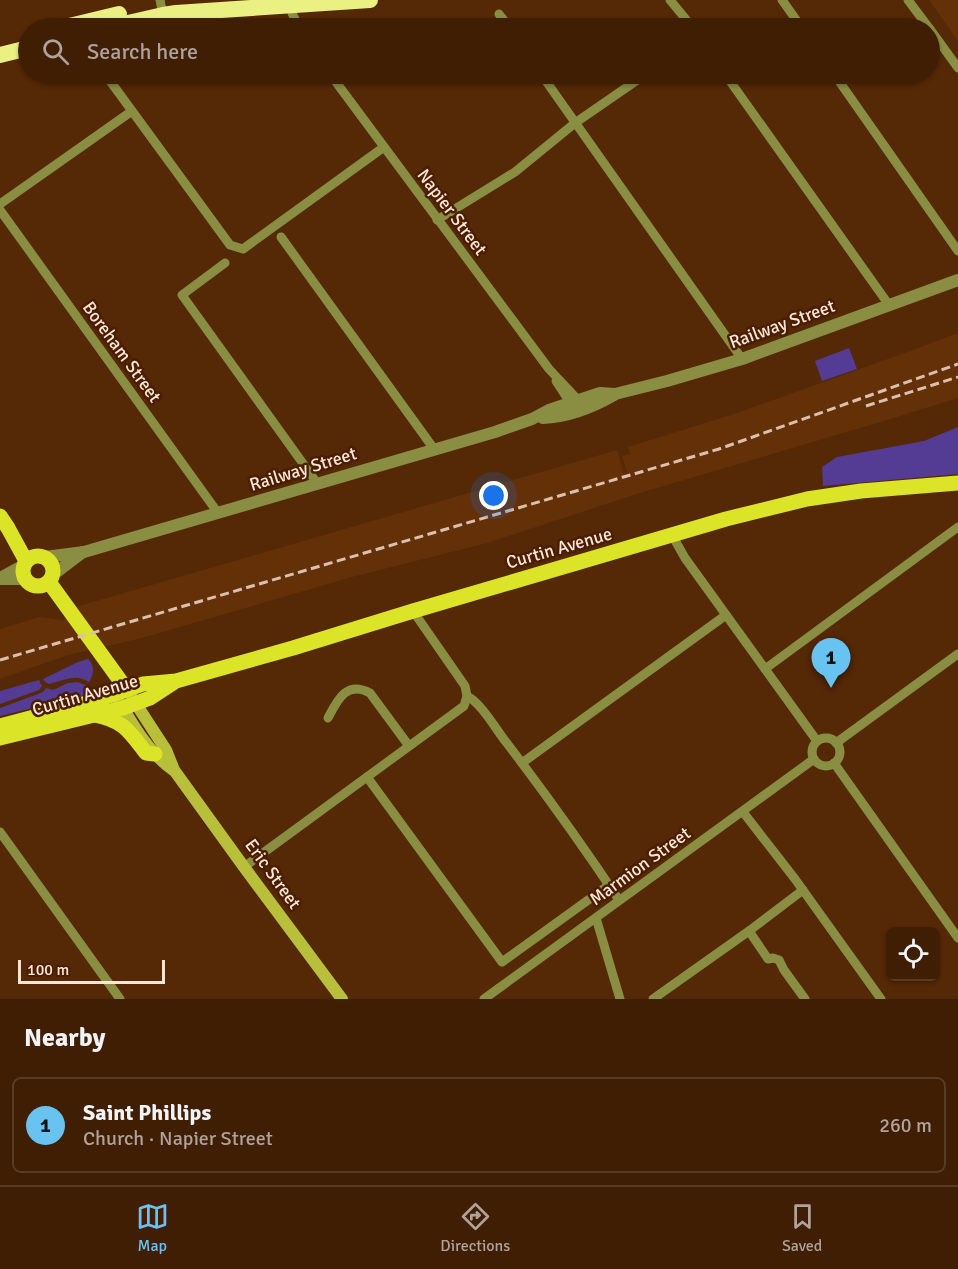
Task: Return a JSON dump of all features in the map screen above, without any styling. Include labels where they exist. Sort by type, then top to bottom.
[{"type":"highway","points":[[107,18],[162,6],[210,0]]},
{"type":"highway","points":[[131,18],[162,6],[229,9],[290,3],[370,0]]},
{"type":"highway","points":[[0,44],[18,40]]},
{"type":"highway","points":[[0,55],[18,50]]},
{"type":"main road","name":"Curtin Avenue","points":[[0,738],[95,715],[125,699],[143,684],[176,681],[293,648],[413,610],[726,519],[807,499],[861,491],[958,483]]},
{"type":"main road","points":[[4,522],[31,563],[28,582],[35,586],[49,580]]},
{"type":"main road","name":"Eric Street","points":[[31,563],[52,564],[49,580],[69,616],[101,660],[159,760],[174,770]]},
{"type":"main road","name":"Curtin Avenue","points":[[0,726],[125,699]]},
{"type":"main road","name":"Eric Street","points":[[125,699],[166,750],[174,770],[342,999]]},
{"type":"main road","points":[[95,715],[120,723],[131,732],[146,753],[155,754]]},
{"type":"street","points":[[669,0],[684,18]]},
{"type":"street","points":[[782,0],[795,18]]},
{"type":"street","points":[[908,0],[921,18]]},
{"type":"street","points":[[290,3],[295,18]]},
{"type":"street","points":[[499,14],[502,18]]},
{"type":"street","points":[[940,44],[958,68]]},
{"type":"street","points":[[112,84],[230,245],[243,249],[384,147]]},
{"type":"street","name":"Napier Street","points":[[337,84],[549,369],[559,387],[577,405]]},
{"type":"street","points":[[548,84],[742,358]]},
{"type":"street","points":[[438,220],[515,172],[575,123],[632,84]]},
{"type":"street","points":[[732,84],[890,305]]},
{"type":"street","points":[[841,84],[958,251]]},
{"type":"street","points":[[0,204],[132,111]]},
{"type":"street","name":"Boreham Street","points":[[0,210],[218,513]]},
{"type":"street","points":[[281,237],[434,449]]},
{"type":"street","points":[[225,263],[182,295],[316,483]]},
{"type":"street","name":"Railway Street","points":[[0,579],[31,563],[84,552],[495,432],[532,419],[549,410],[577,405],[600,393],[615,394],[742,358],[958,280]]},
{"type":"street","points":[[765,669],[958,527]]},
{"type":"street","points":[[672,535],[685,558],[817,741]]},
{"type":"street","name":"Railway Street","points":[[49,580],[84,552]]},
{"type":"street","points":[[413,610],[465,686],[466,701]]},
{"type":"street","points":[[522,763],[726,615]]},
{"type":"street","points":[[836,743],[958,654]]},
{"type":"street","points":[[328,718],[339,696],[349,691],[364,690],[370,693],[409,746]]},
{"type":"street","points":[[325,698],[335,704]]},
{"type":"street","points":[[244,867],[409,746],[466,701],[474,700],[522,763],[619,900]]},
{"type":"street","points":[[828,738],[834,740],[840,753],[834,763],[825,766],[814,759],[812,747],[817,741],[828,738]]},
{"type":"street","name":"Marmion Street","points":[[484,999],[814,759]]},
{"type":"street","points":[[834,763],[958,938]]},
{"type":"street","points":[[367,777],[502,963],[609,885]]},
{"type":"street","points":[[743,812],[882,999]]},
{"type":"street","points":[[0,832],[120,999]]},
{"type":"street","points":[[653,999],[802,890]]},
{"type":"street","points":[[596,918],[620,999]]},
{"type":"street","points":[[749,931],[768,959],[779,960],[805,999]]},
{"type":"shaded area","points":[[929,0],[958,0],[958,41]]},
{"type":"shaded area","points":[[958,333],[958,398],[640,493],[487,543],[352,577],[142,638],[68,655],[0,679],[0,629],[40,617],[62,621],[74,613],[79,606],[617,450],[624,473],[626,473],[622,456],[630,454],[628,447],[734,414]]},
{"type":"shaded area","points":[[849,348],[857,369],[822,381],[815,361]]},
{"type":"shaded area","points":[[958,427],[958,474],[823,486],[822,467],[837,457],[924,441]]},
{"type":"shaded area","points":[[88,659],[93,670],[89,682],[79,678],[69,678],[49,684],[43,679],[78,662]]},
{"type":"shaded area","points":[[39,680],[42,686],[39,690],[0,704],[0,691]]},
{"type":"shaded area","points":[[78,682],[92,692],[0,716],[0,708],[43,692],[46,688],[53,690],[68,683]]},
{"type":"railway","points":[[0,660],[719,449],[958,364]]},
{"type":"railway","points":[[866,406],[958,377]]},
{"type":"place","name":"Saint Phillips","points":[[831,688]]}]
